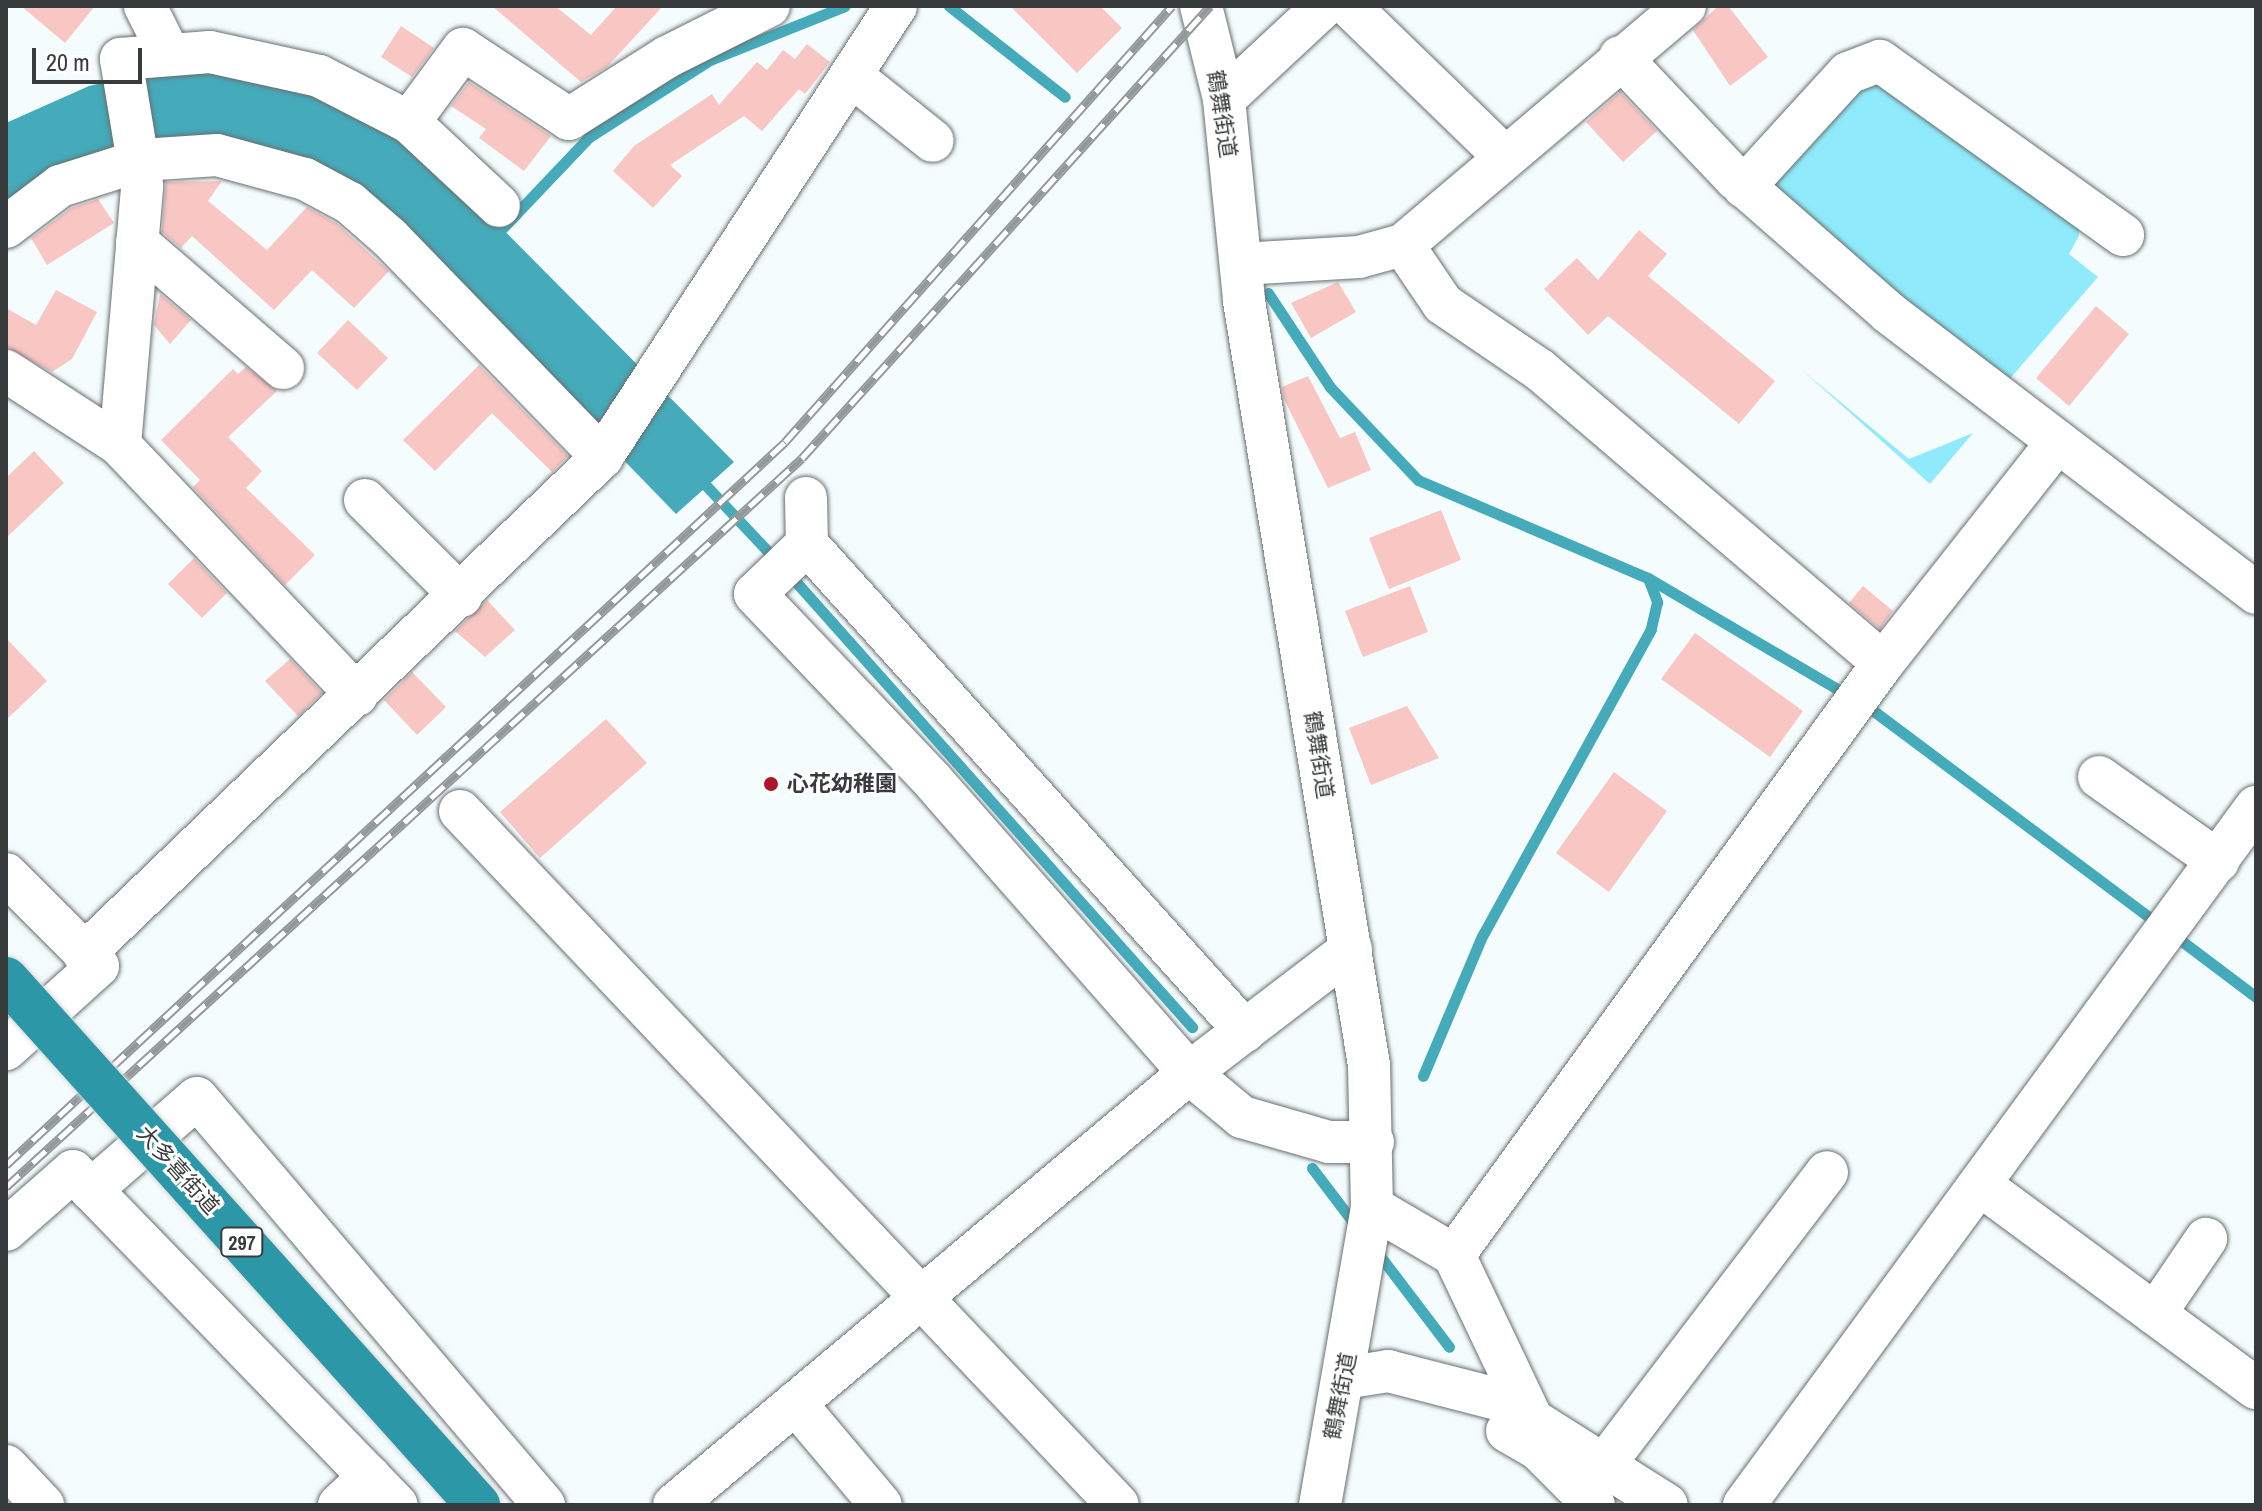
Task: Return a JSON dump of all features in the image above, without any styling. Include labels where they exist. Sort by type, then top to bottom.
[{"type":"highway","name":"大多喜街道","points":[[6,979],[478,1505]]},
{"type":"street","points":[[145,6],[167,50]]},
{"type":"street","points":[[409,122],[463,49],[569,119],[667,57],[769,6]]},
{"type":"street","name":"鶴舞街道","points":[[1201,6],[1224,99],[1241,264],[1351,949],[1373,1142],[1372,1207],[1361,1285],[1320,1505]]},
{"type":"street","points":[[1224,99],[1324,6]]},
{"type":"street","points":[[1349,6],[1505,157]]},
{"type":"street","points":[[1241,264],[1359,257],[1403,245],[1620,57],[1685,6]]},
{"type":"street","points":[[84,954],[461,596],[604,453],[853,77],[895,7]]},
{"type":"street","points":[[120,445],[142,160],[121,59],[167,50],[287,65],[350,89],[409,122],[499,206]]},
{"type":"street","points":[[1620,57],[1744,187],[2055,445],[2256,593]]},
{"type":"street","points":[[1744,187],[1848,73],[1880,61],[2123,235]]},
{"type":"street","points":[[853,77],[933,141]]},
{"type":"street","points":[[6,227],[60,186],[142,160],[217,155],[262,165],[350,203],[604,453]]},
{"type":"street","points":[[137,242],[283,368]]},
{"type":"street","points":[[1403,245],[1443,304],[1540,370],[1866,687]]},
{"type":"street","points":[[6,371],[120,445],[357,695]]},
{"type":"street","points":[[1454,1255],[1866,687],[2055,445]]},
{"type":"street","points":[[806,498],[807,544],[1245,1031]]},
{"type":"street","points":[[365,500],[461,596]]},
{"type":"street","points":[[807,544],[755,594],[932,780],[1189,1073],[1242,1117],[1329,1142],[1373,1142]]},
{"type":"street","points":[[932,780],[978,735]]},
{"type":"street","points":[[2099,777],[2218,861]]},
{"type":"street","points":[[1744,1505],[1983,1187],[2256,807]]},
{"type":"street","points":[[460,811],[1118,1505]]},
{"type":"street","points":[[6,874],[98,966],[6,1049]]},
{"type":"street","points":[[674,1505],[1189,1073],[1351,949]]},
{"type":"street","points":[[91,1190],[197,1098],[544,1505]]},
{"type":"street","points":[[6,1230],[73,1171],[384,1490],[339,1505]]},
{"type":"street","points":[[1607,1461],[1827,1172]]},
{"type":"street","points":[[1983,1187],[2155,1314],[2250,1372]]},
{"type":"street","points":[[1372,1207],[1454,1255],[1529,1413]]},
{"type":"street","points":[[2155,1314],[2206,1239]]},
{"type":"street","points":[[1344,1378],[1388,1371],[1437,1379],[1529,1413],[1607,1461],[1667,1505]]},
{"type":"street","points":[[1344,1378],[1500,1427],[1538,1449],[1594,1505]]},
{"type":"street","points":[[795,1403],[881,1505]]},
{"type":"street","points":[[6,1466],[43,1505]]},
{"type":"shaded area","points":[[1865,70],[2079,214],[2079,236],[2069,254],[2098,277],[2001,389],[1763,184]]},
{"type":"shaded area","points":[[218,71],[344,102],[445,171],[734,462],[676,514],[416,246],[239,147],[6,214],[6,123],[89,86],[134,75]]},
{"type":"shaded area","points":[[1802,370],[1909,459],[1973,433],[1930,484]]},
{"type":"building","points":[[21,6],[95,6],[65,43]]},
{"type":"building","points":[[492,6],[555,6],[591,35],[617,6],[663,6],[607,67],[581,82]]},
{"type":"building","points":[[1010,6],[1100,6],[1122,28],[1077,73]]},
{"type":"building","points":[[1718,6],[1728,6],[1768,57],[1730,86],[1693,30]]},
{"type":"building","points":[[401,26],[434,48],[412,77],[381,57]]},
{"type":"building","points":[[807,44],[830,62],[805,94],[799,89],[762,131],[744,116],[670,165],[682,176],[653,208],[613,171],[634,146],[712,94],[719,105],[757,62],[767,70],[783,50],[795,59]]},
{"type":"building","points":[[469,82],[551,136],[524,171],[479,138],[486,129],[451,106]]},
{"type":"building","points":[[1620,92],[1657,131],[1623,162],[1586,122]]},
{"type":"building","points":[[222,181],[208,201],[267,250],[307,207],[336,223],[389,271],[354,308],[312,270],[274,310],[192,236],[181,248],[162,232],[166,182]]},
{"type":"building","points":[[98,199],[114,223],[47,265],[31,238],[71,208]]},
{"type":"building","points":[[1639,230],[1667,254],[1648,276],[1775,381],[1739,424],[1608,316],[1588,335],[1544,289],[1577,258],[1598,280]]},
{"type":"building","points":[[1338,282],[1356,312],[1311,338],[1291,303]]},
{"type":"building","points":[[56,290],[97,312],[72,359],[52,372],[6,347],[6,308],[36,325]]},
{"type":"building","points":[[160,294],[191,320],[170,344],[154,325]]},
{"type":"building","points":[[2096,306],[2129,334],[2069,406],[2036,378]]},
{"type":"building","points":[[348,320],[388,358],[357,390],[317,353]]},
{"type":"building","points":[[479,365],[568,456],[552,472],[492,413],[435,471],[403,440]]},
{"type":"building","points":[[246,367],[277,391],[228,437],[262,471],[246,488],[315,555],[285,585],[193,487],[200,480],[161,440],[233,369],[238,374]]},
{"type":"building","points":[[1308,376],[1340,438],[1355,432],[1371,470],[1328,488],[1284,399],[1282,387]]},
{"type":"building","points":[[34,451],[64,483],[6,538],[6,478]]},
{"type":"building","points":[[1441,510],[1461,560],[1389,589],[1369,538]]},
{"type":"building","points":[[194,558],[227,593],[202,618],[168,584]]},
{"type":"building","points":[[1410,586],[1428,632],[1363,657],[1345,611]]},
{"type":"building","points":[[1863,586],[1893,611],[1880,629],[1849,603]]},
{"type":"building","points":[[487,600],[515,630],[485,657],[455,631]]},
{"type":"building","points":[[1695,633],[1803,711],[1770,757],[1661,679]]},
{"type":"building","points":[[6,638],[47,681],[6,720]]},
{"type":"building","points":[[290,659],[322,693],[298,716],[265,681]]},
{"type":"building","points":[[412,672],[446,707],[417,735],[384,700]]},
{"type":"building","points":[[1407,706],[1439,758],[1371,785],[1349,728]]},
{"type":"building","points":[[606,719],[647,763],[540,858],[500,812]]},
{"type":"building","points":[[1614,772],[1667,811],[1609,892],[1556,853]]},
{"type":"waterway","points":[[491,240],[589,137],[710,60],[845,6]]},
{"type":"waterway","points":[[949,6],[1065,97]]},
{"type":"waterway","points":[[1268,293],[1330,387],[1418,480],[1648,578],[1657,602],[1651,629],[1482,936],[1423,1076]]},
{"type":"waterway","points":[[698,477],[777,561]]},
{"type":"waterway","points":[[788,573],[1192,1027]]},
{"type":"waterway","points":[[1648,578],[1871,709],[2150,918]]},
{"type":"waterway","points":[[2183,942],[2256,997]]},
{"type":"waterway","points":[[1312,1168],[1356,1226]]},
{"type":"waterway","points":[[1377,1252],[1449,1347]]},
{"type":"railway","points":[[6,1165],[785,442],[1172,6]]},
{"type":"railway","points":[[6,1187],[802,458],[1210,6]]},
{"type":"place","name":"心花幼稚園","points":[[771,784]]}]
